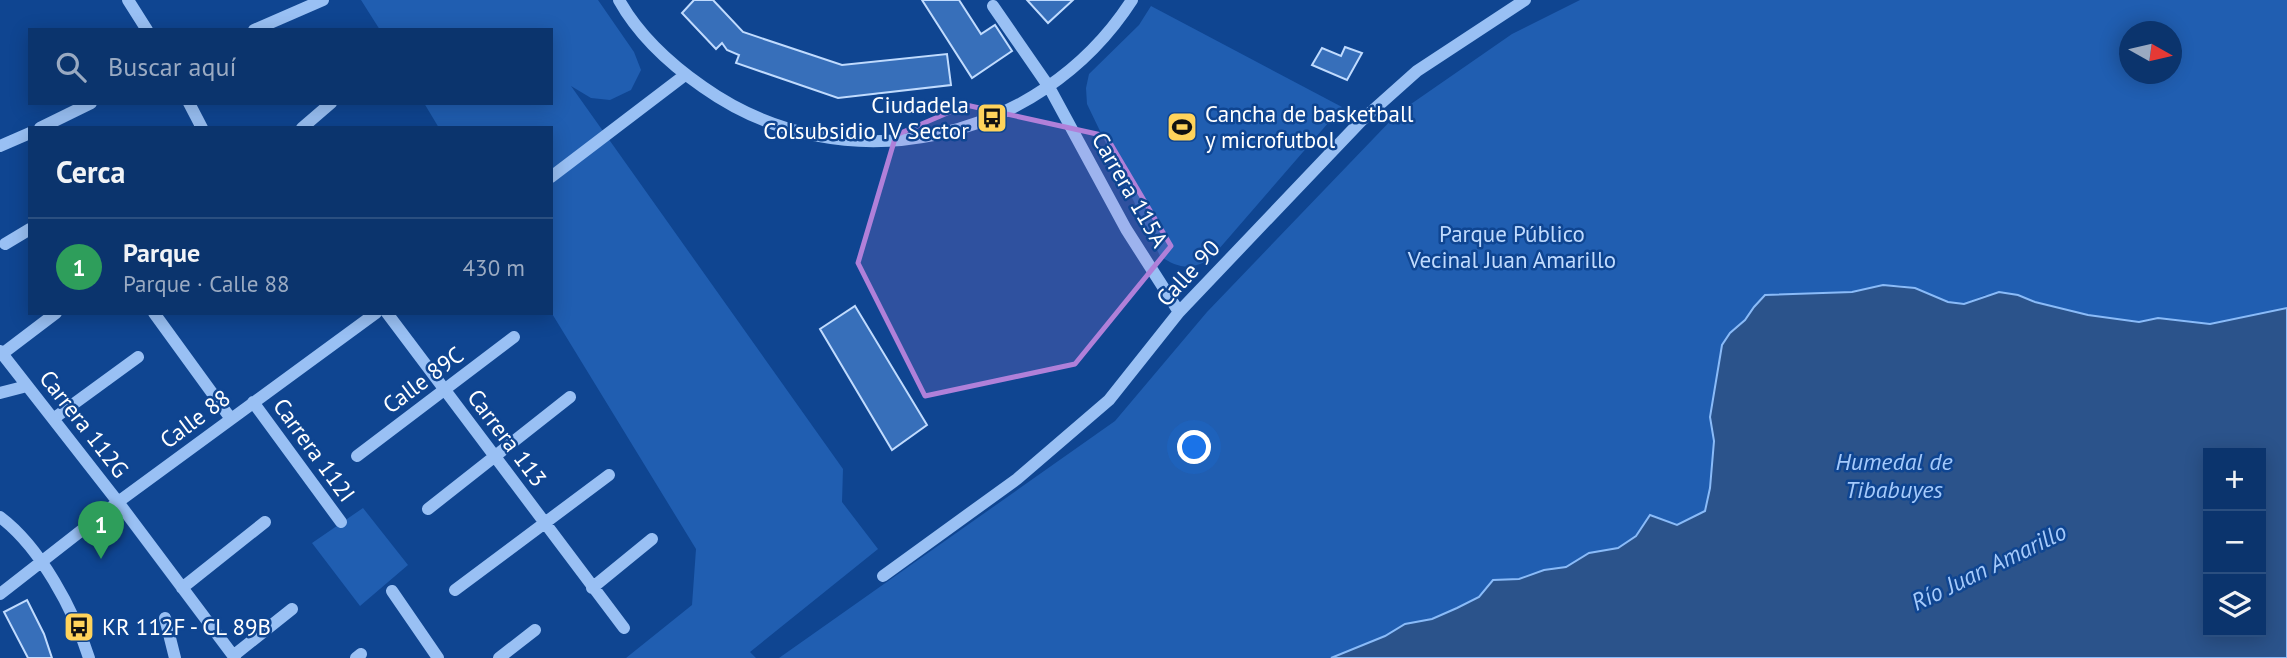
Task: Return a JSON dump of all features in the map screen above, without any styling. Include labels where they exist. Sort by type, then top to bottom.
[{"type":"street","points":[[128,0],[146,28]]},
{"type":"street","points":[[259,28],[323,0]]},
{"type":"street","points":[[625,2],[648,39],[685,75],[717,97],[788,129],[826,138],[865,141],[904,140],[947,133],[1016,108],[1049,87],[1086,57],[1118,21],[1132,0]]},
{"type":"street","name":"Calle 90","points":[[883,576],[1017,479],[1109,400],[1179,312],[1361,121],[1417,71],[1525,0]]},
{"type":"street","name":"Carrera 115A","points":[[993,6],[1049,87],[1126,229],[1179,312]]},
{"type":"street","points":[[553,175],[685,75]]},
{"type":"street","points":[[46,126],[87,105]]},
{"type":"street","points":[[190,105],[201,126]]},
{"type":"street","points":[[304,126],[329,105]]},
{"type":"street","points":[[0,146],[28,135]]},
{"type":"street","points":[[5,244],[28,230]]},
{"type":"street","points":[[1,353],[53,315]]},
{"type":"street","points":[[156,315],[231,419]]},
{"type":"street","name":"Calle 88","points":[[0,594],[118,502],[373,315]]},
{"type":"street","name":"Carrera 113","points":[[388,315],[624,628]]},
{"type":"street","name":"Calle 89C","points":[[357,456],[514,337]]},
{"type":"street","name":"Carrera 112G","points":[[1,353],[118,502],[234,657]]},
{"type":"street","points":[[53,419],[138,357]]},
{"type":"street","points":[[0,393],[27,386]]},
{"type":"street","points":[[428,509],[570,397]]},
{"type":"street","name":"Carrera 112I","points":[[253,402],[341,522]]},
{"type":"street","points":[[455,590],[609,475]]},
{"type":"street","points":[[0,516],[42,562],[79,627],[89,658]]},
{"type":"street","points":[[182,588],[265,522]]},
{"type":"street","points":[[592,588],[652,539]]},
{"type":"street","points":[[392,591],[438,658]]},
{"type":"street","points":[[234,657],[292,609]]},
{"type":"street","points":[[165,618],[175,658]]},
{"type":"street","points":[[499,658],[535,631]]},
{"type":"highlighted area","points":[[966,105],[1106,136],[1171,246],[1075,364],[925,396],[858,263],[896,135]]},
{"type":"green space","points":[[361,0],[598,0],[634,52],[641,70],[631,90],[610,100],[591,98],[571,86],[843,469],[842,502],[878,549],[750,652],[756,658],[626,658],[692,605],[696,549],[553,315],[553,126],[438,126],[425,105],[553,105],[553,28],[379,28]]},
{"type":"green space","name":"Parque Público Vecinal Juan Amarillo","points":[[1580,0],[2287,0],[2287,308],[2210,324],[2158,318],[2139,322],[2088,315],[2018,295],[1985,295],[1964,304],[1948,302],[1915,288],[1899,285],[1883,285],[1852,292],[1785,294],[1754,307],[1722,345],[1710,417],[1714,441],[1705,511],[1677,525],[1650,515],[1636,536],[1618,548],[1589,553],[1566,567],[1544,570],[1519,579],[1493,580],[1479,597],[1457,608],[1432,619],[1405,624],[1385,636],[1331,658],[779,658],[1115,421],[1207,312],[1398,113],[1512,34]]},
{"type":"green space","points":[[1151,6],[1342,107],[1212,257],[1199,265],[1180,266],[1160,256],[1087,104],[1089,74],[1139,25]]},
{"type":"green space","points":[[363,508],[408,565],[360,606],[312,543]]},
{"type":"water","name":"Humedal de Tibabuyes","points":[[1883,285],[1915,288],[1948,302],[1964,304],[1999,292],[2088,315],[2139,322],[2158,318],[2210,324],[2287,308],[2287,658],[1331,658],[1385,636],[1405,624],[1432,619],[1457,608],[1479,597],[1493,580],[1519,579],[1544,570],[1566,567],[1589,553],[1618,548],[1636,536],[1650,515],[1677,525],[1705,511],[1714,441],[1710,417],[1722,345],[1765,295],[1852,292]]},
{"type":"building","points":[[694,0],[713,0],[743,32],[842,65],[947,54],[951,85],[838,98],[736,63],[739,55],[727,50],[722,43],[716,49],[682,13]]},
{"type":"building","points":[[922,0],[959,0],[981,34],[995,25],[1012,51],[972,78]]},
{"type":"building","points":[[1027,0],[1073,0],[1048,23]]},
{"type":"building","points":[[1345,47],[1362,53],[1347,80],[1312,65],[1322,48],[1341,56]]},
{"type":"building","points":[[855,306],[927,425],[892,450],[820,329]]},
{"type":"building","points":[[27,600],[44,634],[52,658],[28,658],[4,612]]},
{"type":"place","name":"Ciudadela Colsubsidio IV Sector","points":[[992,118]]},
{"type":"place","name":"Cancha de basketball y microfutbol","points":[[1182,127]]},
{"type":"place","name":"Parque","points":[[101,559]]},
{"type":"place","name":"KR 112F - CL 89B","points":[[79,627]]},
{"type":"water label","name":"Río Juan Amarillo","points":[[1989,567]]}]
